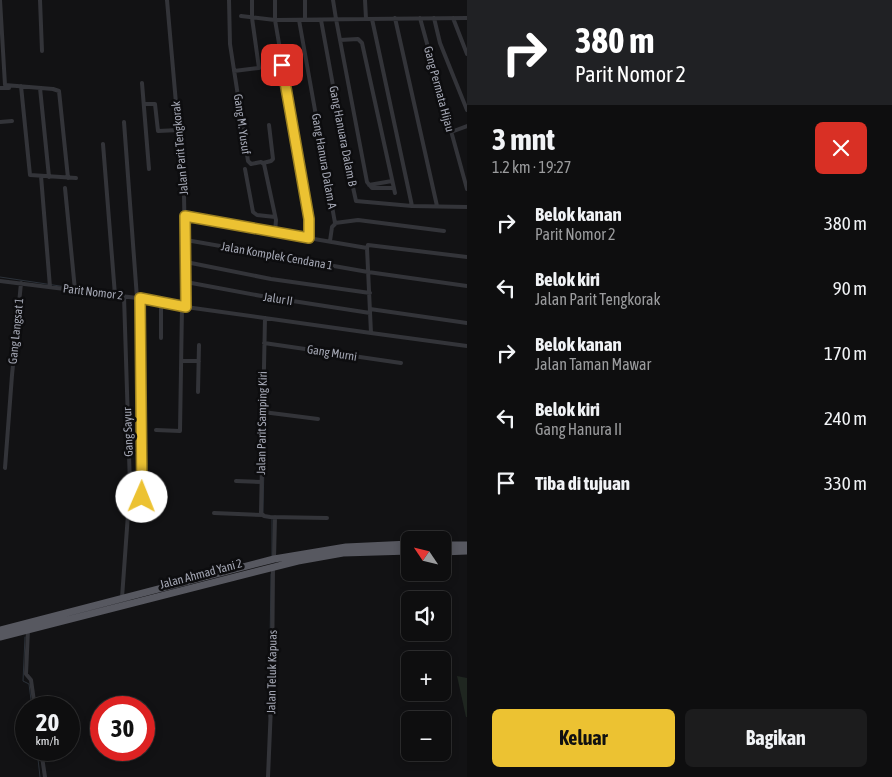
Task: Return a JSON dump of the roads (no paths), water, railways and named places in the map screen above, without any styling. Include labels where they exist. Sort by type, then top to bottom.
[{"type":"highway","name":"Jalan Ahmad Yani 2","points":[[0,638],[272,563],[346,547],[401,544]]},
{"type":"highway","points":[[451,545],[467,544]]},
{"type":"highway","name":"Jalan Ahmad Yani 2","points":[[272,563],[343,553],[401,551]]},
{"type":"highway","points":[[451,552],[467,551]]},
{"type":"highway","name":"Jalan Ahmad Yani 2","points":[[0,630],[122,598],[171,590]]},
{"type":"street","points":[[0,0],[3,87],[21,86],[57,89],[68,178]]},
{"type":"street","points":[[40,0],[42,51]]},
{"type":"street","name":"Jalan Parit Tengkorak","points":[[156,430],[180,431],[181,361],[186,282],[185,216],[167,0]]},
{"type":"street","name":"Gang M. Yusuf","points":[[229,0],[230,44],[248,161],[251,164],[263,162],[274,217],[275,232]]},
{"type":"street","points":[[234,71],[259,68],[252,18],[252,0]]},
{"type":"street","points":[[275,0],[275,20],[308,213],[309,238]]},
{"type":"street","points":[[305,0],[305,20]]},
{"type":"street","points":[[334,0],[336,19],[340,40],[369,185],[372,188],[395,190],[362,43],[358,38],[340,40]]},
{"type":"street","points":[[365,0],[366,19]]},
{"type":"street","points":[[241,16],[275,20],[467,18]]},
{"type":"street","points":[[395,18],[437,206]]},
{"type":"street","name":"Gang Permata Hijau","points":[[420,18],[467,189]]},
{"type":"street","points":[[434,18],[440,43],[467,110]]},
{"type":"street","points":[[453,18],[467,54]]},
{"type":"street","points":[[372,19],[412,206]]},
{"type":"street","name":"Gang Hanura Dalam A","points":[[299,20],[335,224],[358,220],[444,230]]},
{"type":"street","name":"Gang Hanuara Dalam B","points":[[321,20],[356,200],[412,206],[467,207]]},
{"type":"street","points":[[142,83],[150,169]]},
{"type":"street","points":[[21,86],[30,175],[76,178]]},
{"type":"street","points":[[40,88],[49,177]]},
{"type":"street","points":[[144,104],[155,103],[158,131],[179,130]]},
{"type":"street","points":[[0,122],[12,121]]},
{"type":"street","points":[[124,122],[138,298],[143,495],[141,498],[130,496]]},
{"type":"street","points":[[263,162],[273,159],[269,125]]},
{"type":"street","points":[[450,132],[467,126]]},
{"type":"street","points":[[103,144],[115,295]]},
{"type":"street","points":[[245,169],[253,212],[257,215],[274,217]]},
{"type":"street","points":[[41,176],[50,287]]},
{"type":"street","points":[[369,185],[392,181]]},
{"type":"street","points":[[65,188],[75,290]]},
{"type":"street","points":[[185,216],[367,248],[369,245],[467,257]]},
{"type":"street","points":[[330,241],[332,227],[335,224]]},
{"type":"street","name":"Jalan Komplek Cendana 1","points":[[186,240],[368,272],[467,286]]},
{"type":"street","points":[[367,248],[371,333]]},
{"type":"street","points":[[186,262],[271,279],[370,293]]},
{"type":"street","name":"Parit Nomor 2","points":[[0,281],[124,296],[184,306]]},
{"type":"street","name":"Jalur II","points":[[186,282],[267,298],[467,323]]},
{"type":"street","name":"Gang Langsat 1","points":[[5,468],[21,283]]},
{"type":"street","name":"Gang Sayur","points":[[122,598],[130,496],[124,296]]},
{"type":"street","points":[[161,303],[161,338]]},
{"type":"street","points":[[184,306],[467,346]]},
{"type":"street","name":"Jalan Parit Samping Kiri","points":[[263,515],[261,512],[261,482],[265,412],[265,318]]},
{"type":"street","name":"Gang Murni","points":[[264,343],[401,363]]},
{"type":"street","points":[[198,392],[199,345]]},
{"type":"street","points":[[181,361],[199,361]]},
{"type":"street","points":[[265,412],[318,419]]},
{"type":"street","points":[[236,481],[261,482]]},
{"type":"street","points":[[214,513],[327,518]]},
{"type":"street","name":"Jalan Teluk Kapuas","points":[[268,777],[272,682],[273,517]]},
{"type":"street","points":[[28,630],[26,674],[31,680],[33,696]]},
{"type":"street","points":[[43,761],[45,777]]},
{"type":"waterway","points":[[0,277],[73,288]]},
{"type":"waterway","points":[[263,512],[265,414]]},
{"type":"waterway","points":[[272,519],[272,557]]},
{"type":"waterway","points":[[269,717],[271,574]]},
{"type":"waterway","points":[[25,637],[23,681],[29,684],[30,696]]},
{"type":"waterway","points":[[38,761],[40,777]]}]
